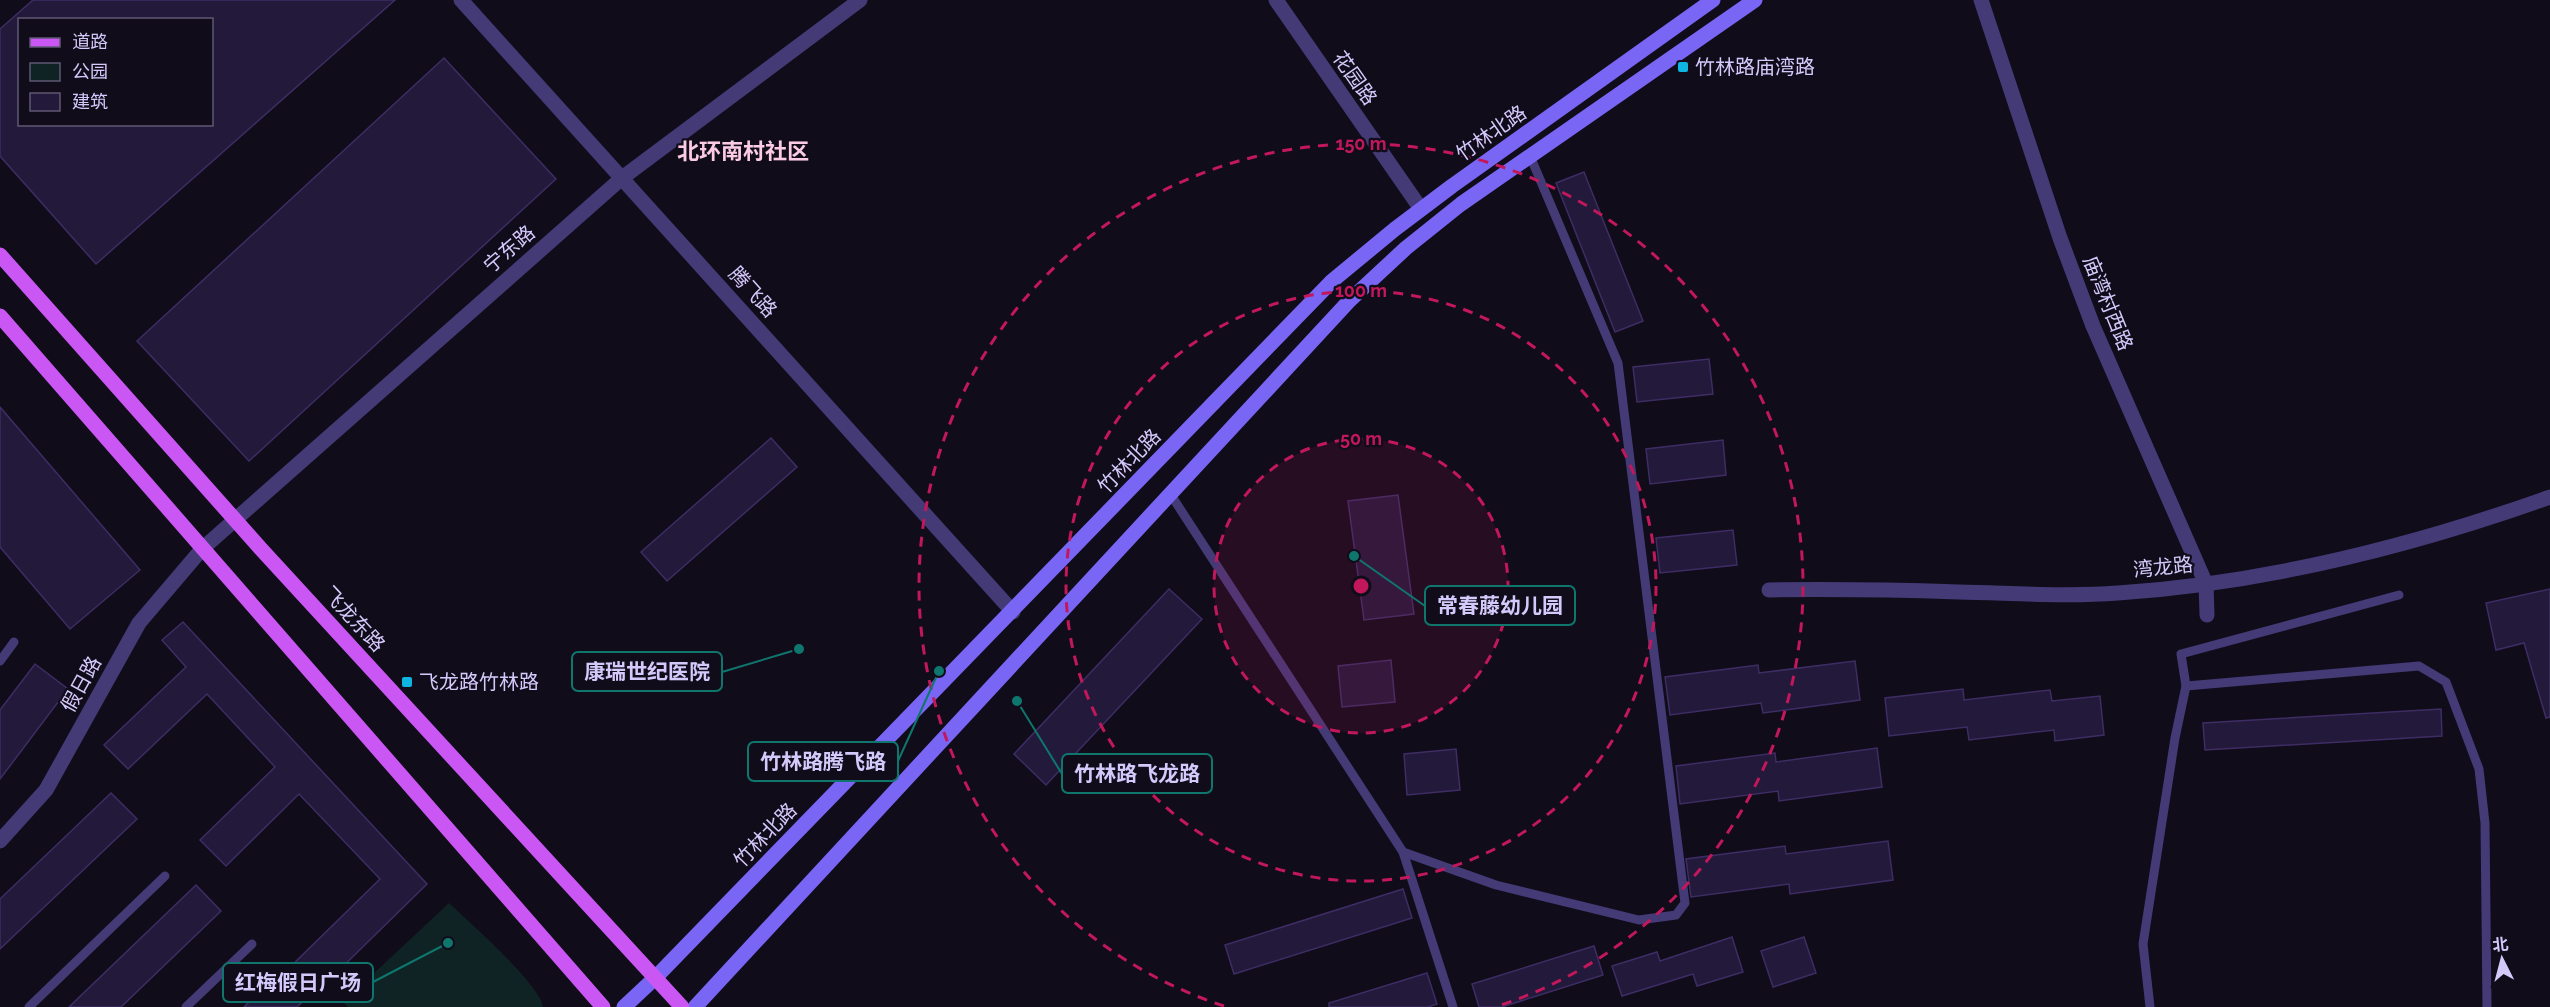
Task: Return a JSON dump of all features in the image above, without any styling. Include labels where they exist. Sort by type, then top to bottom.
[{"type":"main road","name":"竹林北路","points":[[624,1007],[1013,612],[1332,281],[1421,209],[1713,0]]},
{"type":"main road","name":"竹林北路","points":[[695,1007],[1172,495],[1350,300],[1406,248],[1452,211],[1755,0]]},
{"type":"main road","name":"飞龙东路","points":[[0,255],[234,518],[682,1007]]},
{"type":"main road","points":[[0,316],[603,1007]]},
{"type":"street","name":"腾飞路","points":[[461,0],[1013,612]]},
{"type":"street","name":"宁东路","points":[[202,549],[234,518],[622,178],[844,4],[860,0]]},
{"type":"street","name":"花园路","points":[[1276,0],[1421,209]]},
{"type":"street","name":"庙湾村西路","points":[[1981,0],[2093,326],[2206,584],[2207,615]]},
{"type":"street","name":"湾龙路","points":[[1769,590],[1865,589],[2117,594],[2206,584],[2337,562],[2464,528],[2550,497]]},
{"type":"street","name":"假日路","points":[[0,841],[46,790],[139,623],[202,549]]},
{"type":"lane","points":[[1404,852],[1496,885],[1639,920],[1676,915],[1685,903],[1618,363],[1530,156]]},
{"type":"lane","points":[[1172,495],[1404,852],[1453,1007]]},
{"type":"lane","points":[[2150,1007],[2143,944],[2175,738],[2186,686],[2181,654],[2399,595]]},
{"type":"lane","points":[[0,661],[14,642]]},
{"type":"lane","points":[[2186,686],[2419,666],[2446,682],[2479,769],[2485,823],[2487,1007]]},
{"type":"lane","points":[[29,1007],[165,876]]},
{"type":"lane","points":[[186,1007],[252,944]]},
{"type":"green space","points":[[449,903],[517,969],[539,997],[543,1007],[348,1007],[343,1002]]},
{"type":"building","points":[[33,0],[395,0],[96,264],[0,156],[0,29]]},
{"type":"building","points":[[444,58],[556,179],[249,461],[137,341]]},
{"type":"building","points":[[1584,172],[1643,321],[1615,332],[1556,183]]},
{"type":"building","points":[[1709,359],[1713,394],[1637,402],[1633,367]]},
{"type":"building","points":[[0,407],[140,570],[70,629],[0,547]]},
{"type":"building","points":[[771,438],[797,467],[667,581],[641,552]]},
{"type":"building","points":[[1723,440],[1726,475],[1650,484],[1646,449]]},
{"type":"building","points":[[1398,495],[1414,614],[1364,620],[1348,501]]},
{"type":"building","points":[[1733,530],[1737,565],[1660,573],[1656,538]]},
{"type":"building","points":[[1169,589],[1202,619],[1046,785],[1014,754]]},
{"type":"building","points":[[2550,589],[2550,717],[2546,718],[2524,643],[2496,650],[2486,603]]},
{"type":"building","points":[[183,622],[427,884],[329,980],[327,978],[297,1007],[244,1007],[286,966],[288,969],[380,879],[299,794],[226,866],[200,840],[275,767],[207,694],[128,769],[104,745],[186,667],[162,640]]},
{"type":"building","points":[[1391,660],[1395,702],[1342,707],[1338,666]]},
{"type":"building","points":[[1855,661],[1860,700],[1763,713],[1761,703],[1670,715],[1665,677],[1758,665],[1759,673]]},
{"type":"building","points":[[35,664],[68,689],[0,779],[0,710]]},
{"type":"building","points":[[1963,689],[1964,700],[2050,690],[2052,701],[2100,696],[2104,735],[2055,741],[2054,730],[1969,740],[1967,727],[1889,736],[1885,698]]},
{"type":"building","points":[[2441,709],[2442,736],[2205,750],[2203,723]]},
{"type":"building","points":[[1877,748],[1882,787],[1779,801],[1778,791],[1680,804],[1676,766],[1775,753],[1776,762]]},
{"type":"building","points":[[1456,749],[1460,790],[1407,795],[1404,754]]},
{"type":"building","points":[[111,793],[137,819],[0,949],[0,899]]},
{"type":"building","points":[[1888,841],[1893,880],[1790,894],[1789,884],[1691,897],[1686,859],[1785,846],[1786,854]]},
{"type":"building","points":[[196,885],[221,911],[121,1007],[69,1007]]},
{"type":"building","points":[[1403,889],[1412,918],[1234,974],[1225,945]]},
{"type":"building","points":[[1732,937],[1743,972],[1697,986],[1693,974],[1622,996],[1612,966],[1657,952],[1660,961]]},
{"type":"building","points":[[1804,937],[1816,973],[1773,987],[1761,951]]},
{"type":"building","points":[[1594,946],[1603,975],[1502,1007],[1479,1007],[1472,984]]},
{"type":"building","points":[[1427,973],[1437,1004],[1428,1007],[1329,1007],[1329,1003]]},
{"type":"place","name":"竹林路庙湾路","points":[[1683,67]]},
{"type":"place","name":"常春藤幼儿园","points":[[1354,556]]},
{"type":"place","name":"康瑞世纪医院","points":[[799,649]]},
{"type":"place","name":"竹林路腾飞路","points":[[939,671]]},
{"type":"place","name":"飞龙路竹林路","points":[[407,682]]},
{"type":"place","name":"竹林路飞龙路","points":[[1017,701]]},
{"type":"place","name":"红梅假日广场","points":[[448,943]]},
{"type":"district","name":"北环南村社区","points":[[743,151]]}]
